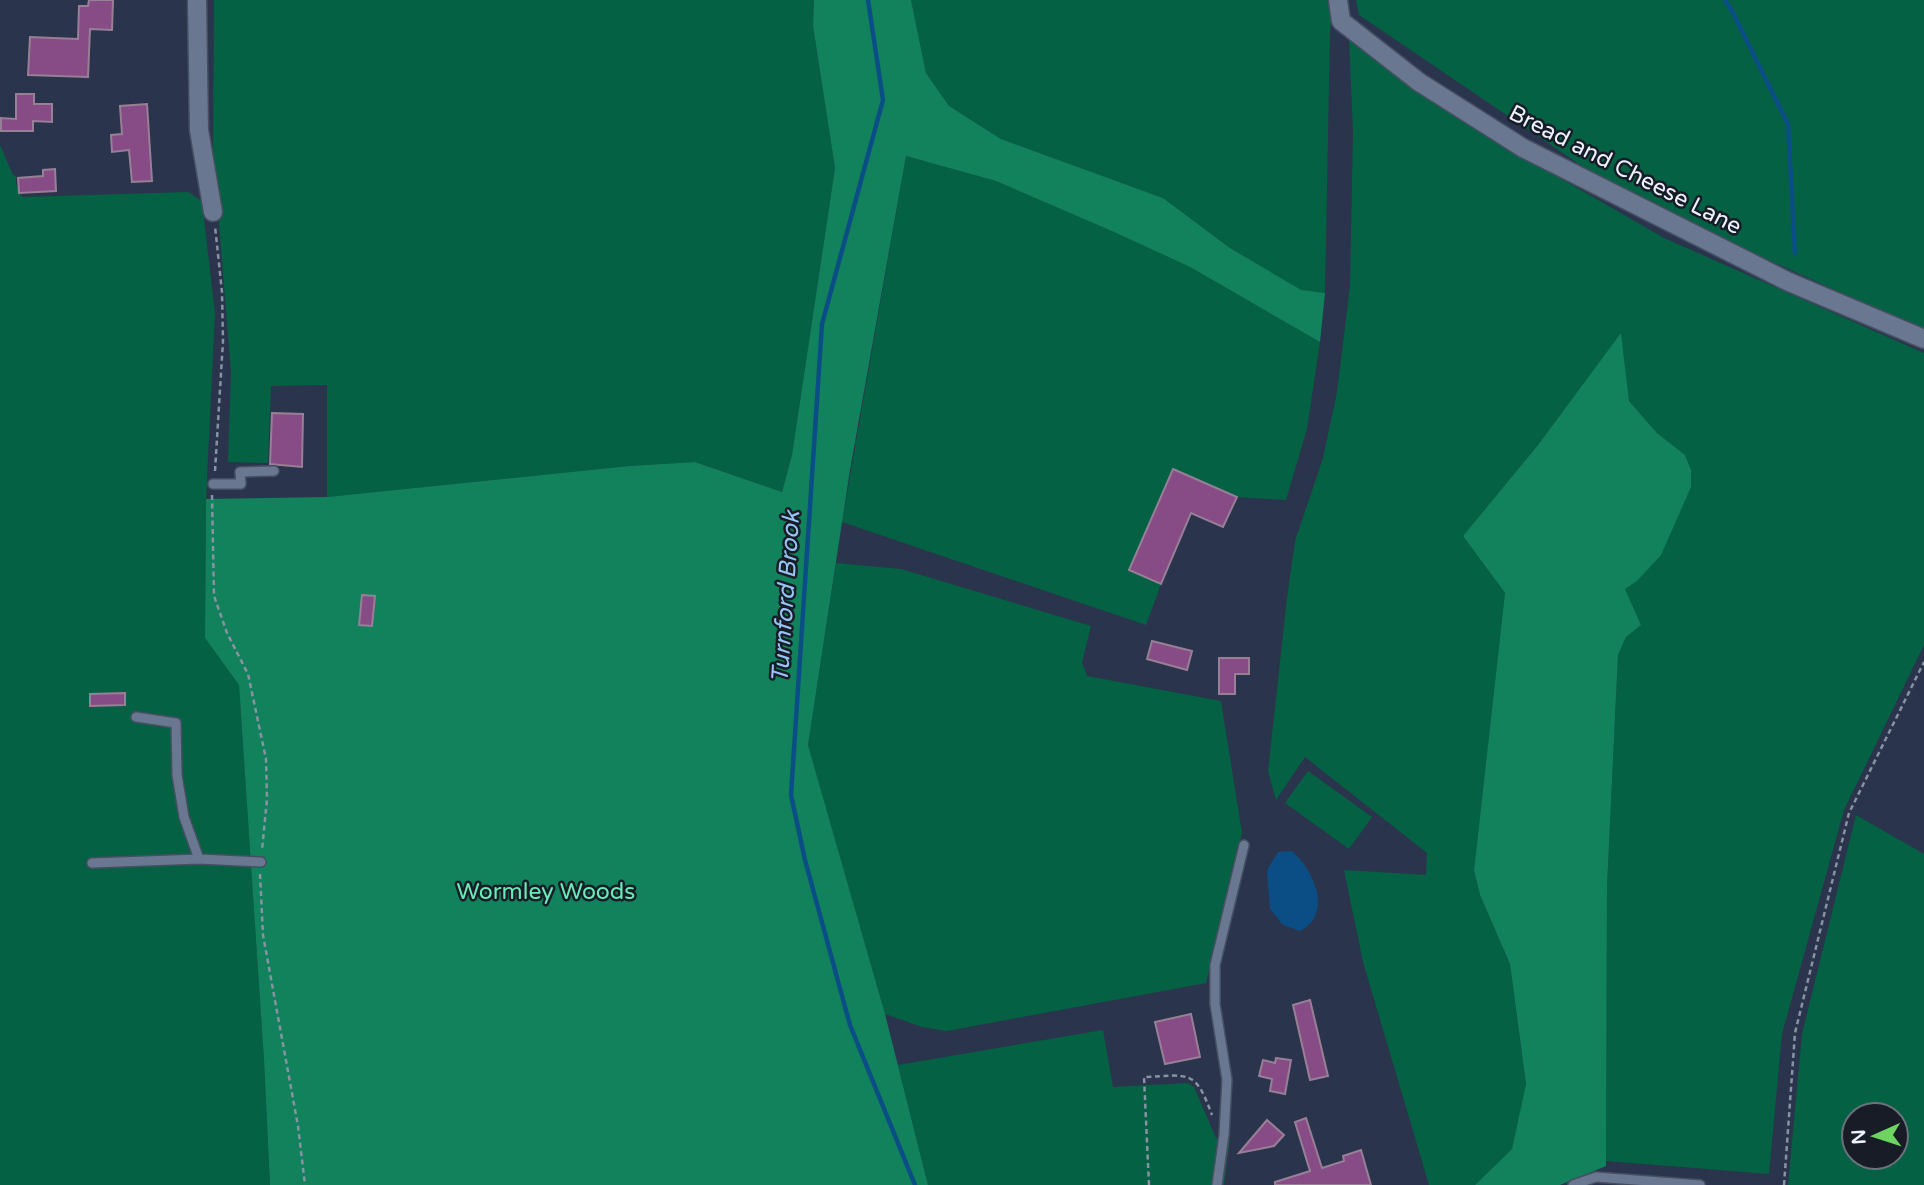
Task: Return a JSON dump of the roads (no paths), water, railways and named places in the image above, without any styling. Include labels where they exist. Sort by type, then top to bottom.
[{"type":"street","points":[[197,0],[199,130],[213,212]]},
{"type":"street","name":"Bread and Cheese Lane","points":[[1338,0],[1341,21],[1419,82],[1523,148],[1789,282],[1924,339]]},
{"type":"lane","points":[[213,484],[241,484],[240,472],[274,471]]},
{"type":"lane","points":[[136,717],[176,723],[177,775],[184,817],[199,859]]},
{"type":"lane","points":[[1217,1185],[1224,1135],[1227,1080],[1214,1004],[1214,965],[1244,845]]},
{"type":"lane","points":[[92,863],[199,859],[261,862]]},
{"type":"lane","points":[[1573,1185],[1595,1177],[1700,1185]]},
{"type":"water","points":[[1292,851],[1307,869],[1317,891],[1316,914],[1300,931],[1283,925],[1270,909],[1267,870],[1278,852]]},
{"type":"waterway","name":"Turnford Brook","points":[[868,0],[883,100],[822,324],[791,795],[805,860],[850,1025],[915,1185]]},
{"type":"waterway","points":[[1725,0],[1788,124],[1795,253]]},
{"type":"park label","name":"Wormley Woods","points":[[546,892]]}]
